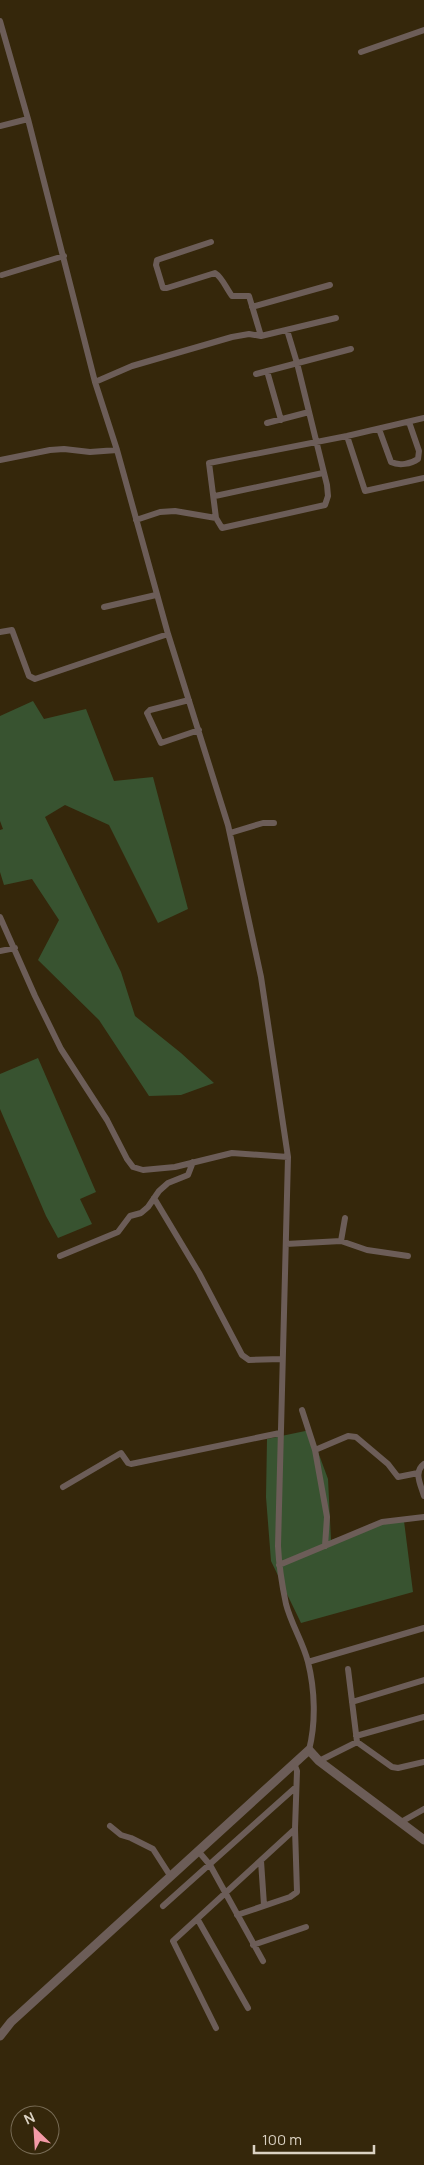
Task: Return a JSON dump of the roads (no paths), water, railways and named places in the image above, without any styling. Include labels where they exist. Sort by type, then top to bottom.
[{"type":"street","points":[[0,21],[28,119],[95,382],[156,595],[230,833],[261,977],[288,1157],[280,1433],[279,1565],[287,1605],[308,1662],[314,1732],[309,1750],[296,1767],[201,1855],[171,1877],[11,2022],[0,2036]]},
{"type":"street","points":[[361,52],[424,30]]},
{"type":"street","points":[[0,126],[28,119]]},
{"type":"street","points":[[211,242],[157,260],[156,265],[163,288],[215,273],[220,276],[224,287],[232,296],[249,296],[260,336]]},
{"type":"street","points":[[2,275],[64,256]]},
{"type":"street","points":[[252,307],[330,285]]},
{"type":"street","points":[[95,382],[132,366],[232,337],[249,334],[260,336],[336,318]]},
{"type":"street","points":[[287,330],[297,363],[316,442],[328,496],[325,505],[322,506],[222,528],[216,518],[215,496],[209,463],[316,442],[347,436],[424,418]]},
{"type":"street","points":[[256,374],[351,349]]},
{"type":"street","points":[[267,371],[280,420]]},
{"type":"street","points":[[267,422],[309,412]]},
{"type":"street","points":[[379,429],[391,462],[394,464],[408,463],[417,460],[419,456],[409,422]]},
{"type":"street","points":[[347,436],[365,491],[424,478]]},
{"type":"street","points":[[0,460],[50,450],[64,449],[90,452],[116,450]]},
{"type":"street","points":[[215,496],[323,473]]},
{"type":"street","points":[[136,520],[160,512],[176,510],[216,518]]},
{"type":"street","points":[[104,607],[156,595]]},
{"type":"street","points":[[0,632],[12,630],[29,676],[35,679],[168,634]]},
{"type":"street","points":[[189,700],[150,710],[147,713],[161,743],[199,730]]},
{"type":"street","points":[[230,833],[263,823],[274,823]]},
{"type":"street","points":[[0,917],[61,1050],[107,1120],[133,1167],[143,1170],[175,1167],[232,1153],[288,1157]]},
{"type":"street","points":[[0,951],[15,948]]},
{"type":"street","points":[[60,1256],[118,1232],[127,1218],[144,1211],[168,1183],[188,1175],[193,1162]]},
{"type":"street","points":[[154,1198],[199,1273],[242,1355],[249,1360],[282,1359]]},
{"type":"street","points":[[341,1241],[345,1218]]},
{"type":"street","points":[[286,1244],[341,1241],[367,1250],[408,1256]]},
{"type":"street","points":[[302,1410],[315,1450],[326,1517],[325,1546]]},
{"type":"street","points":[[63,1487],[121,1453],[128,1463],[131,1464],[280,1433]]},
{"type":"street","points":[[315,1450],[348,1436],[356,1437],[388,1464],[398,1477],[418,1473]]},
{"type":"street","points":[[424,1464],[418,1473],[424,1496]]},
{"type":"street","points":[[279,1565],[382,1522],[424,1516]]},
{"type":"street","points":[[308,1662],[424,1628]]},
{"type":"street","points":[[348,1669],[356,1739],[392,1766],[398,1768],[424,1762]]},
{"type":"street","points":[[352,1702],[424,1680]]},
{"type":"street","points":[[319,1761],[356,1739],[424,1717]]},
{"type":"street","points":[[309,1750],[319,1761],[424,1840]]},
{"type":"street","points":[[237,1915],[290,1898],[297,1892],[296,1767]]},
{"type":"street","points":[[163,1906],[297,1784]]},
{"type":"street","points":[[400,1822],[424,1809]]},
{"type":"street","points":[[110,1826],[121,1835],[153,1849],[171,1877]]},
{"type":"street","points":[[216,2028],[173,1943],[175,1939],[198,1920],[295,1829]]},
{"type":"street","points":[[201,1855],[210,1864],[263,1961]]},
{"type":"street","points":[[261,1861],[264,1905]]},
{"type":"street","points":[[198,1920],[248,2008]]},
{"type":"street","points":[[254,1945],[306,1927]]}]
